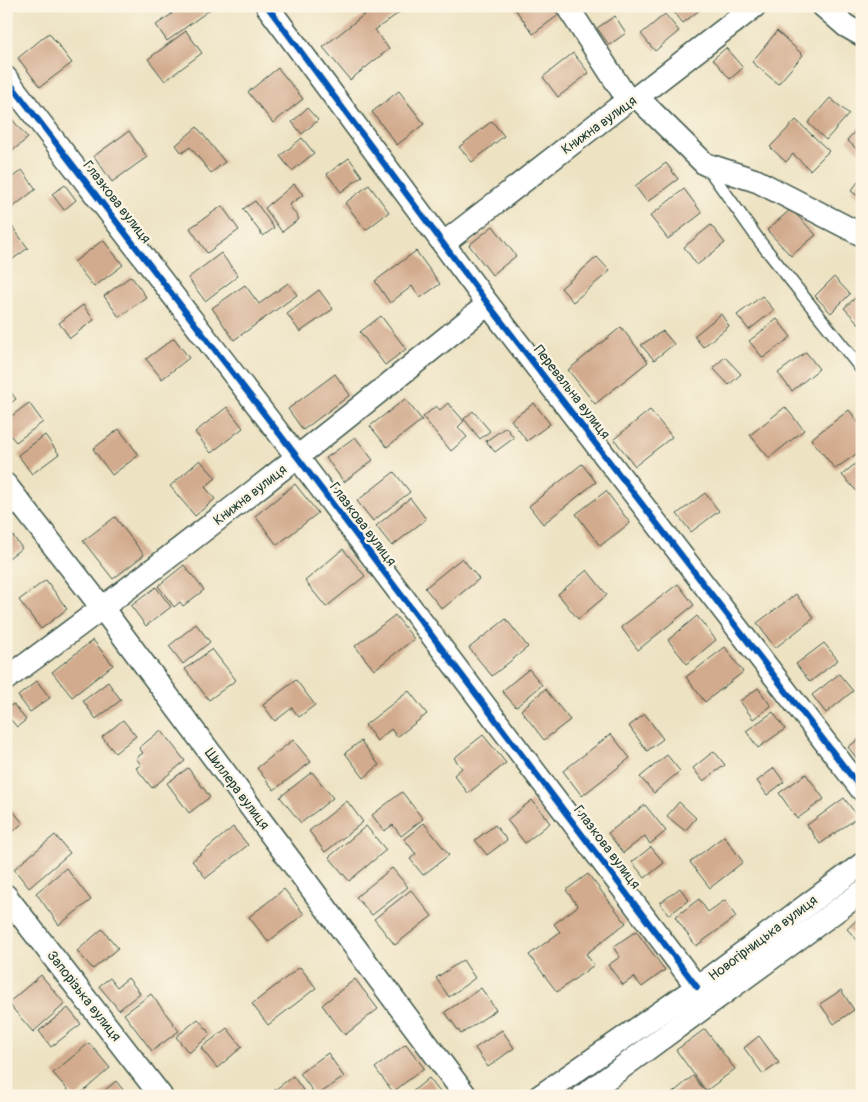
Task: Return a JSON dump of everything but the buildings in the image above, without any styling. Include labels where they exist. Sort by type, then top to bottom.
[{"type":"street","name":"Перевальна вулиця","points":[[267,6],[488,304],[862,790]]},
{"type":"street","points":[[567,6],[633,99],[705,164],[757,181],[862,235]]},
{"type":"street","name":"Книжна вулиця","points":[[444,243],[755,6]]},
{"type":"street","points":[[823,6],[846,26],[862,35]]},
{"type":"street","name":"Глазкова вулиця","points":[[6,78],[298,458],[697,987]]},
{"type":"street","name":"Книжна вулиця","points":[[6,679],[103,609],[298,458],[488,304]]},
{"type":"street","name":"Шиллера вулиця","points":[[6,485],[103,609],[466,1096]]},
{"type":"street","name":"Новогірницька вулиця","points":[[540,1096],[697,987],[862,864]]},
{"type":"street","name":"Новогірницька вулиця","points":[[583,1096],[862,892]]},
{"type":"street","name":"Запорізька вулиця","points":[[6,896],[161,1096]]},
{"type":"lane","points":[[705,164],[761,243],[862,370]]},
{"type":"cycle path","points":[[267,6],[488,304],[862,790]]},
{"type":"cycle path","points":[[6,78],[298,458],[697,987]]}]
